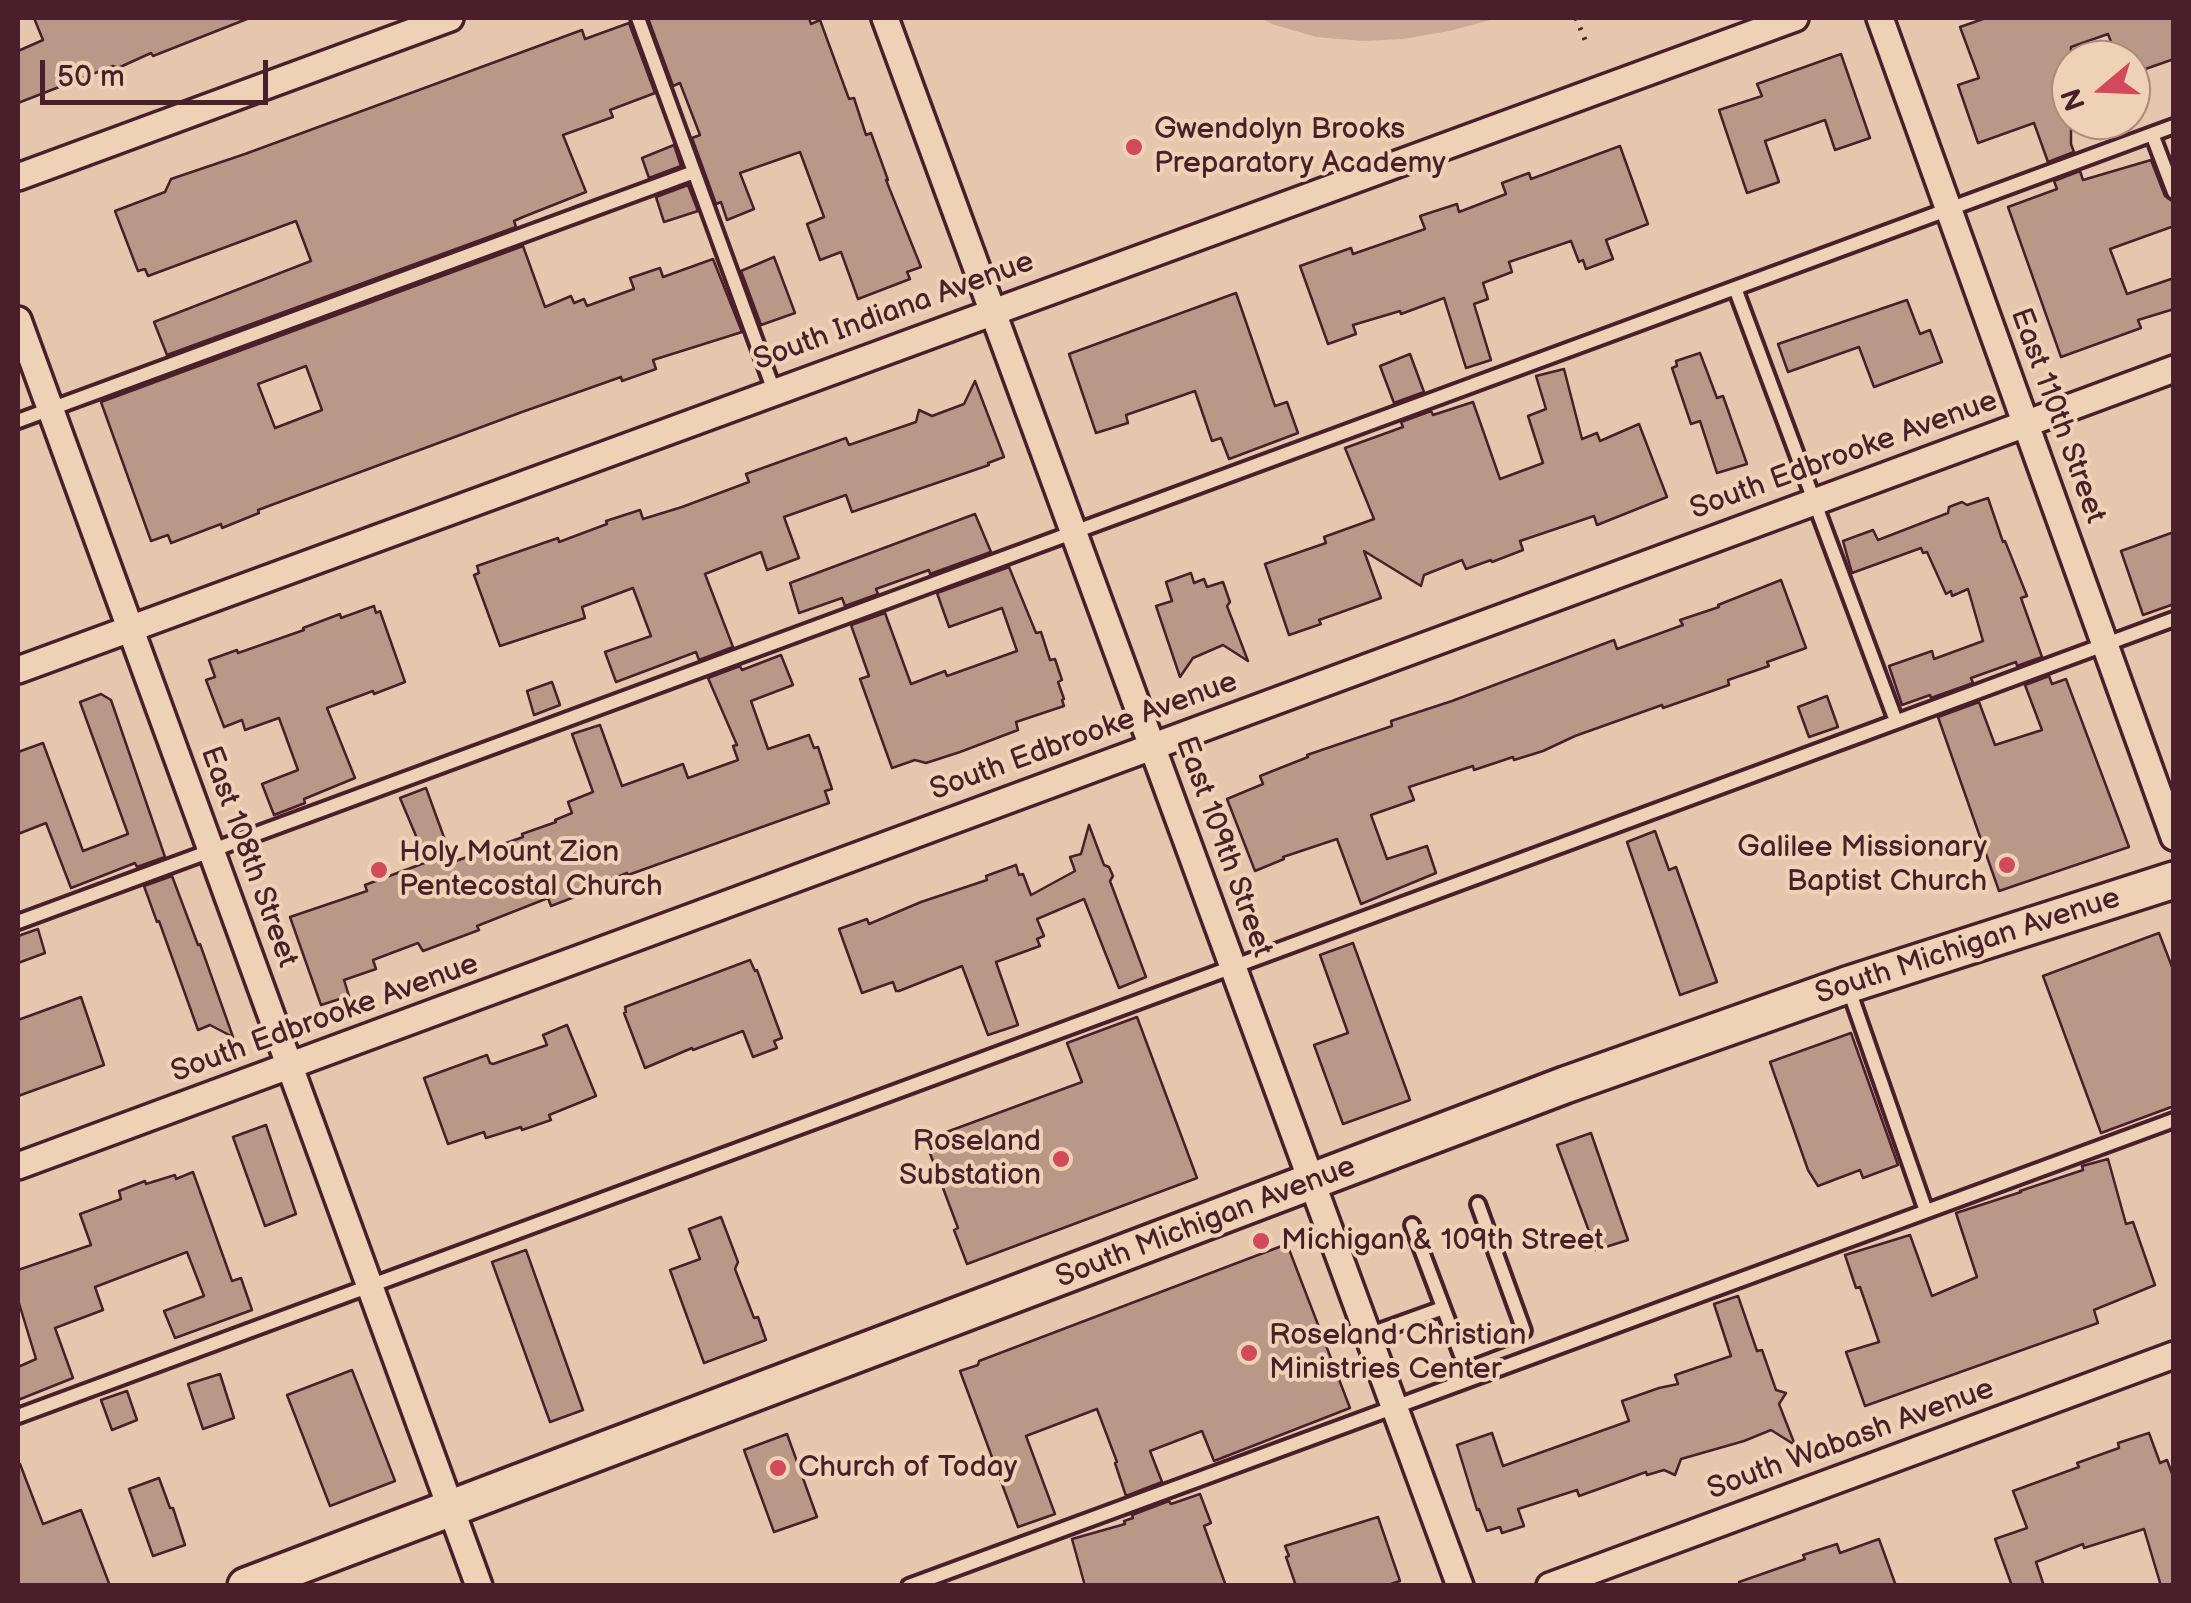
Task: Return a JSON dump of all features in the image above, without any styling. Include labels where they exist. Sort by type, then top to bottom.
[{"type":"main road","name":"South Michigan Avenue","points":[[246,1586],[1566,1085],[1847,985],[2174,880]]},
{"type":"street","points":[[18,177],[450,18]]},
{"type":"street","name":"East 109th Street","points":[[885,18],[1460,1586]]},
{"type":"street","name":"South Indiana Avenue","points":[[18,670],[1794,18]]},
{"type":"street","name":"East 110th Street","points":[[1880,18],[2174,837]]},
{"type":"street","name":"East 108th Street","points":[[18,320],[479,1586]]},
{"type":"street","name":"South Edbrooke Avenue","points":[[18,1166],[2174,369]]},
{"type":"street","name":"South Wabash Avenue","points":[[1550,1586],[2174,1355]]},
{"type":"lane","points":[[638,18],[774,391]]},
{"type":"lane","points":[[18,922],[2174,126]]},
{"type":"lane","points":[[2152,134],[2174,192]]},
{"type":"lane","points":[[18,420],[694,172]]},
{"type":"lane","points":[[1735,288],[1896,721]]},
{"type":"lane","points":[[18,1416],[2174,619]]},
{"type":"lane","points":[[1847,985],[1926,1211]]},
{"type":"lane","points":[[909,1586],[2174,1120]]},
{"type":"lane","points":[[1412,1225],[1461,1355],[1524,1331],[1478,1204]]},
{"type":"lane","points":[[1368,1335],[1443,1308]]},
{"type":"path","points":[[1576,18],[1588,47]]},
{"type":"shaded area","points":[[1261,18],[1498,18],[1403,39],[1363,41],[1316,37]]},
{"type":"building","points":[[34,18],[247,19],[18,103],[18,51],[43,40]]},
{"type":"building","points":[[648,18],[809,18],[811,24],[820,20],[849,99],[854,98],[866,135],[871,133],[921,267],[907,272],[910,279],[858,299],[841,252],[820,260],[807,224],[824,217],[800,152],[740,173],[754,209],[727,220],[721,202],[716,204],[692,138],[700,135],[680,83],[673,86]]},
{"type":"building","points":[[1986,18],[2174,18],[2174,59],[2151,67],[2151,40],[2110,40],[2108,34],[2091,40],[2051,40],[2051,140],[2071,140],[2074,152],[2048,162],[2034,123],[1978,143],[1958,85],[1979,78],[1960,27]]},
{"type":"building","points":[[629,23],[655,93],[610,110],[613,117],[563,135],[586,192],[514,221],[516,227],[167,355],[154,322],[311,261],[296,221],[148,276],[145,269],[138,271],[115,211],[165,192],[171,179],[582,30],[585,39]]},
{"type":"building","points":[[1841,54],[1870,138],[1835,150],[1825,120],[1765,141],[1779,182],[1747,193],[1719,110],[1762,96],[1757,84]]},
{"type":"building","points":[[674,145],[681,166],[649,178],[642,158]]},
{"type":"building","points":[[1620,146],[1648,224],[1606,240],[1613,259],[1586,269],[1571,241],[1509,262],[1512,272],[1483,283],[1488,299],[1474,304],[1491,360],[1466,368],[1444,298],[1401,314],[1400,311],[1353,325],[1356,334],[1328,344],[1300,266],[1351,248],[1353,254],[1425,229],[1420,216],[1457,204],[1459,212],[1506,194],[1502,183],[1529,173],[1531,179]]},
{"type":"building","points":[[2151,160],[2165,196],[2174,202],[2174,226],[2110,249],[2127,294],[2174,278],[2174,309],[2138,320],[2141,328],[2061,357],[2008,207],[2057,189],[2054,181],[2080,171],[2083,180]]},
{"type":"building","points":[[688,185],[698,211],[664,222],[656,197]]},
{"type":"building","points":[[523,246],[545,307],[571,296],[574,303],[584,299],[587,306],[634,289],[630,278],[660,268],[663,277],[713,259],[742,332],[653,360],[656,369],[622,381],[621,377],[522,412],[258,510],[259,513],[222,528],[221,524],[171,543],[168,535],[151,541],[101,402]],"holes":[[[306,366],[322,410],[275,428],[258,384]]]},
{"type":"building","points":[[774,257],[795,313],[761,325],[741,271]]},
{"type":"building","points":[[1236,293],[1275,406],[1287,402],[1298,433],[1229,459],[1221,438],[1212,441],[1195,391],[1126,415],[1128,423],[1096,433],[1069,354]]},
{"type":"building","points":[[1907,300],[1920,334],[1930,330],[1942,362],[1874,387],[1859,347],[1788,372],[1778,344]]},
{"type":"building","points":[[1700,353],[1717,398],[1723,396],[1747,464],[1717,473],[1700,421],[1691,424],[1672,368],[1677,366],[1676,361]]},
{"type":"building","points":[[1410,354],[1424,392],[1394,403],[1380,366]]},
{"type":"building","points":[[1564,369],[1582,439],[1597,433],[1600,441],[1639,424],[1667,497],[1597,525],[1594,516],[1520,541],[1523,550],[1492,562],[1466,569],[1462,560],[1424,575],[1421,586],[1364,551],[1381,598],[1289,635],[1265,564],[1326,543],[1324,537],[1374,519],[1345,448],[1403,427],[1401,422],[1431,411],[1433,415],[1473,402],[1500,479],[1543,463],[1528,416],[1546,409],[1536,376]]},
{"type":"building","points":[[975,381],[1004,457],[852,512],[846,495],[784,517],[799,558],[767,570],[761,552],[705,574],[733,647],[699,660],[696,652],[616,682],[605,652],[651,636],[633,588],[582,607],[585,618],[500,646],[474,575],[479,573],[477,566],[558,538],[559,542],[640,510],[643,519],[682,507],[749,482],[746,474],[846,438],[849,445],[916,422],[919,410],[932,416],[964,404]]},
{"type":"building","points":[[1988,498],[2027,596],[2021,598],[2042,657],[2017,666],[2016,662],[1971,678],[1973,683],[1902,705],[1889,666],[1932,651],[1934,659],[1983,641],[1968,589],[1952,596],[1951,591],[1946,594],[1927,552],[1923,553],[1921,548],[1852,573],[1843,541],[1873,530],[1878,540],[1948,513],[1949,507],[1962,502],[1967,505]]},
{"type":"building","points":[[975,514],[991,552],[876,589],[878,594],[845,606],[842,598],[799,613],[790,583]]},
{"type":"building","points":[[2174,532],[2174,604],[2143,615],[2121,551]]},
{"type":"building","points":[[1009,567],[1036,633],[1041,632],[1050,660],[1055,659],[1064,706],[1016,722],[1018,730],[960,752],[892,768],[860,679],[869,676],[851,625],[885,613],[911,684],[945,671],[947,676],[1017,651],[1002,608],[949,627],[937,593]]},
{"type":"building","points":[[1191,573],[1194,583],[1204,579],[1207,587],[1223,582],[1230,602],[1227,606],[1248,661],[1223,645],[1193,658],[1180,677],[1156,606],[1172,601],[1166,582]]},
{"type":"building","points":[[1781,580],[1806,648],[1728,680],[1729,685],[1663,708],[1662,705],[1543,751],[1474,770],[1473,766],[1409,787],[1414,800],[1371,815],[1387,859],[1427,846],[1436,873],[1361,904],[1337,839],[1255,871],[1227,799],[1263,784],[1260,776],[1392,726],[1391,721],[1614,640],[1617,649],[1683,625],[1680,620]]},
{"type":"building","points":[[374,606],[376,613],[380,611],[405,682],[327,708],[355,778],[274,815],[262,784],[298,770],[279,718],[245,730],[242,720],[224,727],[206,680],[215,677],[209,660]]},
{"type":"building","points":[[781,655],[793,685],[751,701],[768,749],[809,735],[814,748],[818,747],[832,789],[825,791],[829,803],[627,873],[551,906],[548,898],[423,951],[418,943],[373,960],[376,969],[344,980],[349,996],[321,1005],[290,917],[367,891],[365,885],[427,862],[400,798],[426,788],[453,862],[556,822],[572,813],[568,802],[593,792],[572,734],[600,725],[622,786],[683,764],[688,778],[738,760],[733,746],[737,745],[708,678]]},
{"type":"building","points":[[2049,676],[2052,684],[2066,679],[2129,847],[1999,891],[1938,717],[1979,702],[1995,745],[2042,730],[2025,685]]},
{"type":"building","points":[[552,682],[560,705],[534,715],[527,691]]},
{"type":"building","points":[[101,694],[111,700],[165,857],[137,867],[135,863],[71,888],[46,823],[18,834],[18,752],[43,743],[83,851],[128,834],[80,702]]},
{"type":"building","points":[[1827,696],[1838,727],[1809,737],[1798,707]]},
{"type":"building","points":[[1089,825],[1104,865],[1113,876],[1110,881],[1146,977],[1119,988],[1084,899],[1037,919],[1044,936],[1037,939],[1040,946],[996,962],[1018,1025],[988,1035],[962,966],[899,991],[893,982],[862,993],[839,929],[867,919],[869,924],[987,880],[986,876],[1016,865],[1031,895],[1075,871],[1070,857],[1081,854]]},
{"type":"building","points":[[1655,831],[1669,870],[1676,867],[1717,982],[1680,995],[1627,842]]},
{"type":"building","points":[[172,876],[233,1037],[210,1025],[198,1030],[157,922],[144,886]]},
{"type":"building","points":[[38,929],[45,953],[18,963],[18,936]]},
{"type":"building","points":[[2159,933],[2174,972],[2174,1106],[2101,1133],[2043,976]]},
{"type":"building","points":[[1353,943],[1410,1100],[1343,1124],[1314,1045],[1348,1033],[1320,955]]},
{"type":"building","points":[[750,960],[782,1038],[774,1041],[777,1048],[753,1057],[743,1031],[645,1068],[625,1007]]},
{"type":"building","points":[[81,997],[104,1065],[18,1096],[18,1020]]},
{"type":"building","name":"Roseland Substation","points":[[1137,1017],[1197,1178],[967,1264],[954,1230],[958,1228],[925,1140],[1082,1082],[1067,1043]]},
{"type":"building","points":[[567,1025],[596,1096],[549,1115],[551,1120],[522,1130],[521,1127],[486,1138],[484,1132],[448,1144],[424,1078],[487,1055],[493,1064],[547,1045],[543,1035]]},
{"type":"building","points":[[1851,1033],[1898,1165],[1863,1178],[1860,1170],[1818,1186],[1808,1170],[1770,1062]]},
{"type":"building","points":[[266,1125],[296,1214],[265,1226],[233,1137]]},
{"type":"building","points":[[1591,1133],[1628,1240],[1596,1250],[1557,1145]]},
{"type":"building","points":[[2108,1159],[2126,1224],[2133,1222],[2155,1285],[2094,1310],[2098,1323],[1865,1406],[1846,1352],[1879,1342],[1845,1255],[1910,1235],[1932,1296],[1977,1277],[1956,1213]]},
{"type":"building","points":[[193,1172],[232,1281],[241,1278],[252,1310],[175,1338],[164,1311],[204,1296],[187,1252],[95,1287],[103,1310],[55,1328],[73,1378],[18,1400],[18,1367],[36,1359],[18,1300],[18,1270],[91,1245],[80,1214],[121,1199],[119,1191],[145,1181],[146,1184],[175,1175],[176,1179]]},
{"type":"building","points":[[721,1217],[738,1262],[735,1269],[766,1340],[704,1363],[670,1270],[700,1259],[689,1229]]},
{"type":"building","points":[[1287,1244],[1350,1408],[1214,1461],[1202,1431],[1150,1451],[1162,1482],[1126,1496],[1097,1409],[1026,1436],[1055,1514],[1018,1527],[960,1371]]},
{"type":"building","points":[[526,1250],[583,1410],[550,1422],[492,1262]]},
{"type":"building","points":[[1738,1296],[1776,1390],[1786,1393],[1779,1404],[1795,1445],[1771,1430],[1681,1459],[1675,1475],[1664,1470],[1647,1475],[1646,1472],[1579,1496],[1577,1490],[1518,1509],[1524,1526],[1502,1533],[1500,1527],[1487,1531],[1457,1445],[1492,1433],[1503,1466],[1629,1421],[1622,1401],[1678,1384],[1675,1375],[1731,1356],[1714,1304]]},
{"type":"building","points":[[352,1370],[395,1481],[330,1506],[287,1395]]},
{"type":"building","points":[[220,1374],[234,1418],[203,1429],[188,1384]]},
{"type":"building","points":[[127,1391],[137,1420],[112,1430],[101,1400]]},
{"type":"building","points":[[2149,1433],[2160,1463],[2167,1460],[2174,1479],[2174,1586],[2161,1586],[2144,1529],[2084,1548],[2083,1544],[2036,1562],[2044,1586],[2012,1586],[1995,1539],[2027,1528],[2013,1491],[2079,1467],[2077,1463],[2119,1448],[2118,1443]]},
{"type":"building","points":[[787,1434],[817,1517],[774,1532],[744,1450]]},
{"type":"building","points":[[18,1464],[43,1524],[81,1510],[110,1586],[18,1586]]},
{"type":"building","points":[[159,1478],[185,1545],[153,1556],[129,1489]]},
{"type":"building","points":[[1200,1494],[1211,1523],[1204,1526],[1226,1586],[1085,1586],[1072,1539],[1125,1524],[1132,1515],[1169,1501],[1171,1504]]},
{"type":"building","points":[[1378,1517],[1400,1581],[1385,1586],[1296,1586],[1285,1546]]},
{"type":"building","points":[[1879,1539],[1896,1586],[1740,1586],[1739,1582],[1805,1559],[1803,1555],[1837,1544],[1840,1553]]},
{"type":"place","name":"Gwendolyn Brooks Preparatory Academy","points":[[1134,147]]},
{"type":"place","name":"Galilee Missionary Baptist Church","points":[[2007,865]]},
{"type":"place","name":"Holy Mount Zion Pentecostal Church","points":[[379,870]]},
{"type":"place","name":"Roseland Substation","points":[[1061,1159]]},
{"type":"place","name":"Michigan & 109th Street","points":[[1261,1241]]},
{"type":"place","name":"Roseland Christian Ministries Center","points":[[1249,1353]]},
{"type":"place","name":"Church of Today","points":[[778,1468]]}]
